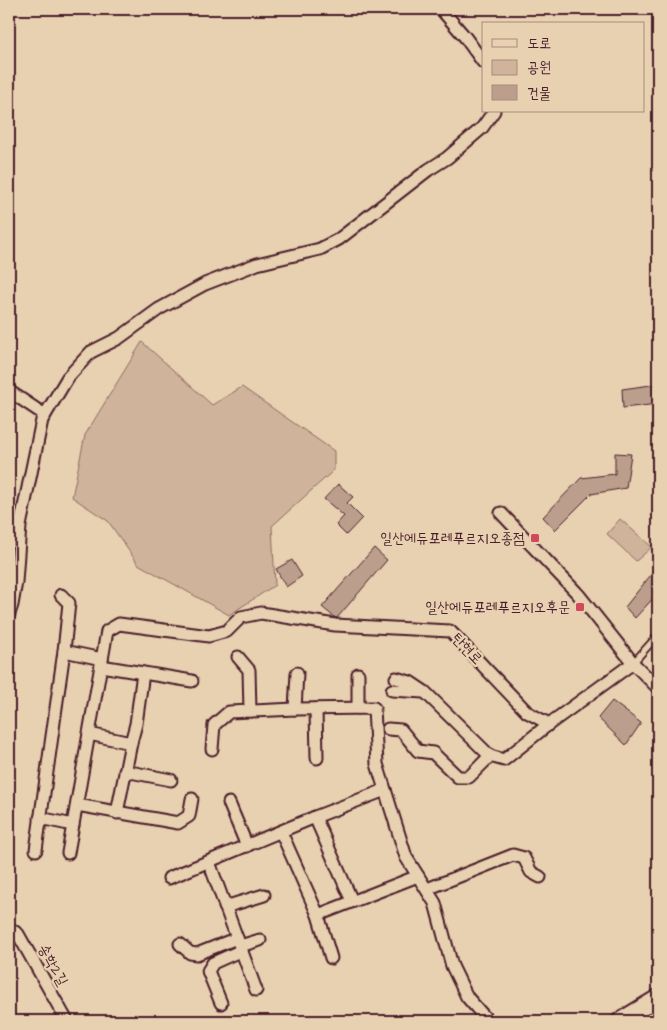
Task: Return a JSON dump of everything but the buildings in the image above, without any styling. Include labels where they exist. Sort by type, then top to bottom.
[{"type":"main road","points":[[620,1021],[658,998]]},
{"type":"street","points":[[441,9],[482,61]]},
{"type":"street","points":[[9,613],[16,582],[20,526],[42,420],[68,377],[91,352],[119,338],[159,309],[206,284],[257,264],[320,249],[339,239],[428,170],[447,158],[482,128],[493,112]]},
{"type":"street","points":[[9,392],[45,415]]},
{"type":"street","points":[[501,512],[578,594],[633,663],[658,688]]},
{"type":"street","points":[[36,850],[70,603],[61,595]]},
{"type":"street","name":"탄현로","points":[[101,663],[107,631],[119,624],[209,636],[227,631],[241,617],[261,613],[336,625],[450,631],[527,712],[549,724]]},
{"type":"street","points":[[64,651],[101,663],[192,681]]},
{"type":"street","points":[[238,657],[249,670],[250,711]]},
{"type":"street","points":[[68,852],[101,663]]},
{"type":"street","points":[[394,684],[410,682],[425,692],[490,756],[504,760],[549,724],[633,663]]},
{"type":"street","points":[[295,709],[298,672]]},
{"type":"street","points":[[117,813],[136,724],[144,673]]},
{"type":"street","points":[[358,674],[358,708]]},
{"type":"street","points":[[212,749],[214,725],[229,712],[316,708],[374,708],[377,764],[406,857],[435,903],[452,966],[467,997],[488,1021]]},
{"type":"street","points":[[316,708],[317,758]]},
{"type":"street","points":[[388,729],[401,730],[418,751],[433,753],[458,777],[469,777],[490,756]]},
{"type":"street","points":[[89,734],[131,743],[130,746]]},
{"type":"street","points":[[125,771],[171,780]]},
{"type":"street","points":[[169,878],[314,817],[385,790]]},
{"type":"street","points":[[76,805],[178,823],[189,816],[192,799]]},
{"type":"street","points":[[229,803],[248,846]]},
{"type":"street","points":[[314,817],[352,901]]},
{"type":"street","points":[[40,818],[73,825]]},
{"type":"street","points":[[281,832],[318,914],[331,958]]},
{"type":"street","points":[[426,889],[512,855],[524,858],[531,872],[540,877]]},
{"type":"street","points":[[209,862],[256,990]]},
{"type":"street","points":[[318,914],[418,876]]},
{"type":"street","points":[[225,907],[264,895]]},
{"type":"street","name":"송학2길","points":[[9,928],[18,934],[67,1021]]},
{"type":"street","points":[[180,944],[190,953],[197,954],[260,940]]},
{"type":"street","points":[[221,1003],[208,971],[213,963],[239,945]]},
{"type":"lane","points":[[633,663],[658,635]]},
{"type":"green space","points":[[142,342],[212,405],[242,387],[334,451],[334,470],[272,526],[275,585],[229,615],[138,564],[108,521],[72,497],[85,435]]},
{"type":"green space","points":[[620,519],[652,547],[636,561],[607,534]]},
{"type":"place","name":"일산에듀포레푸르지오종점","points":[[535,538]]},
{"type":"place","name":"일산에듀포레푸르지오후문","points":[[580,607]]}]
